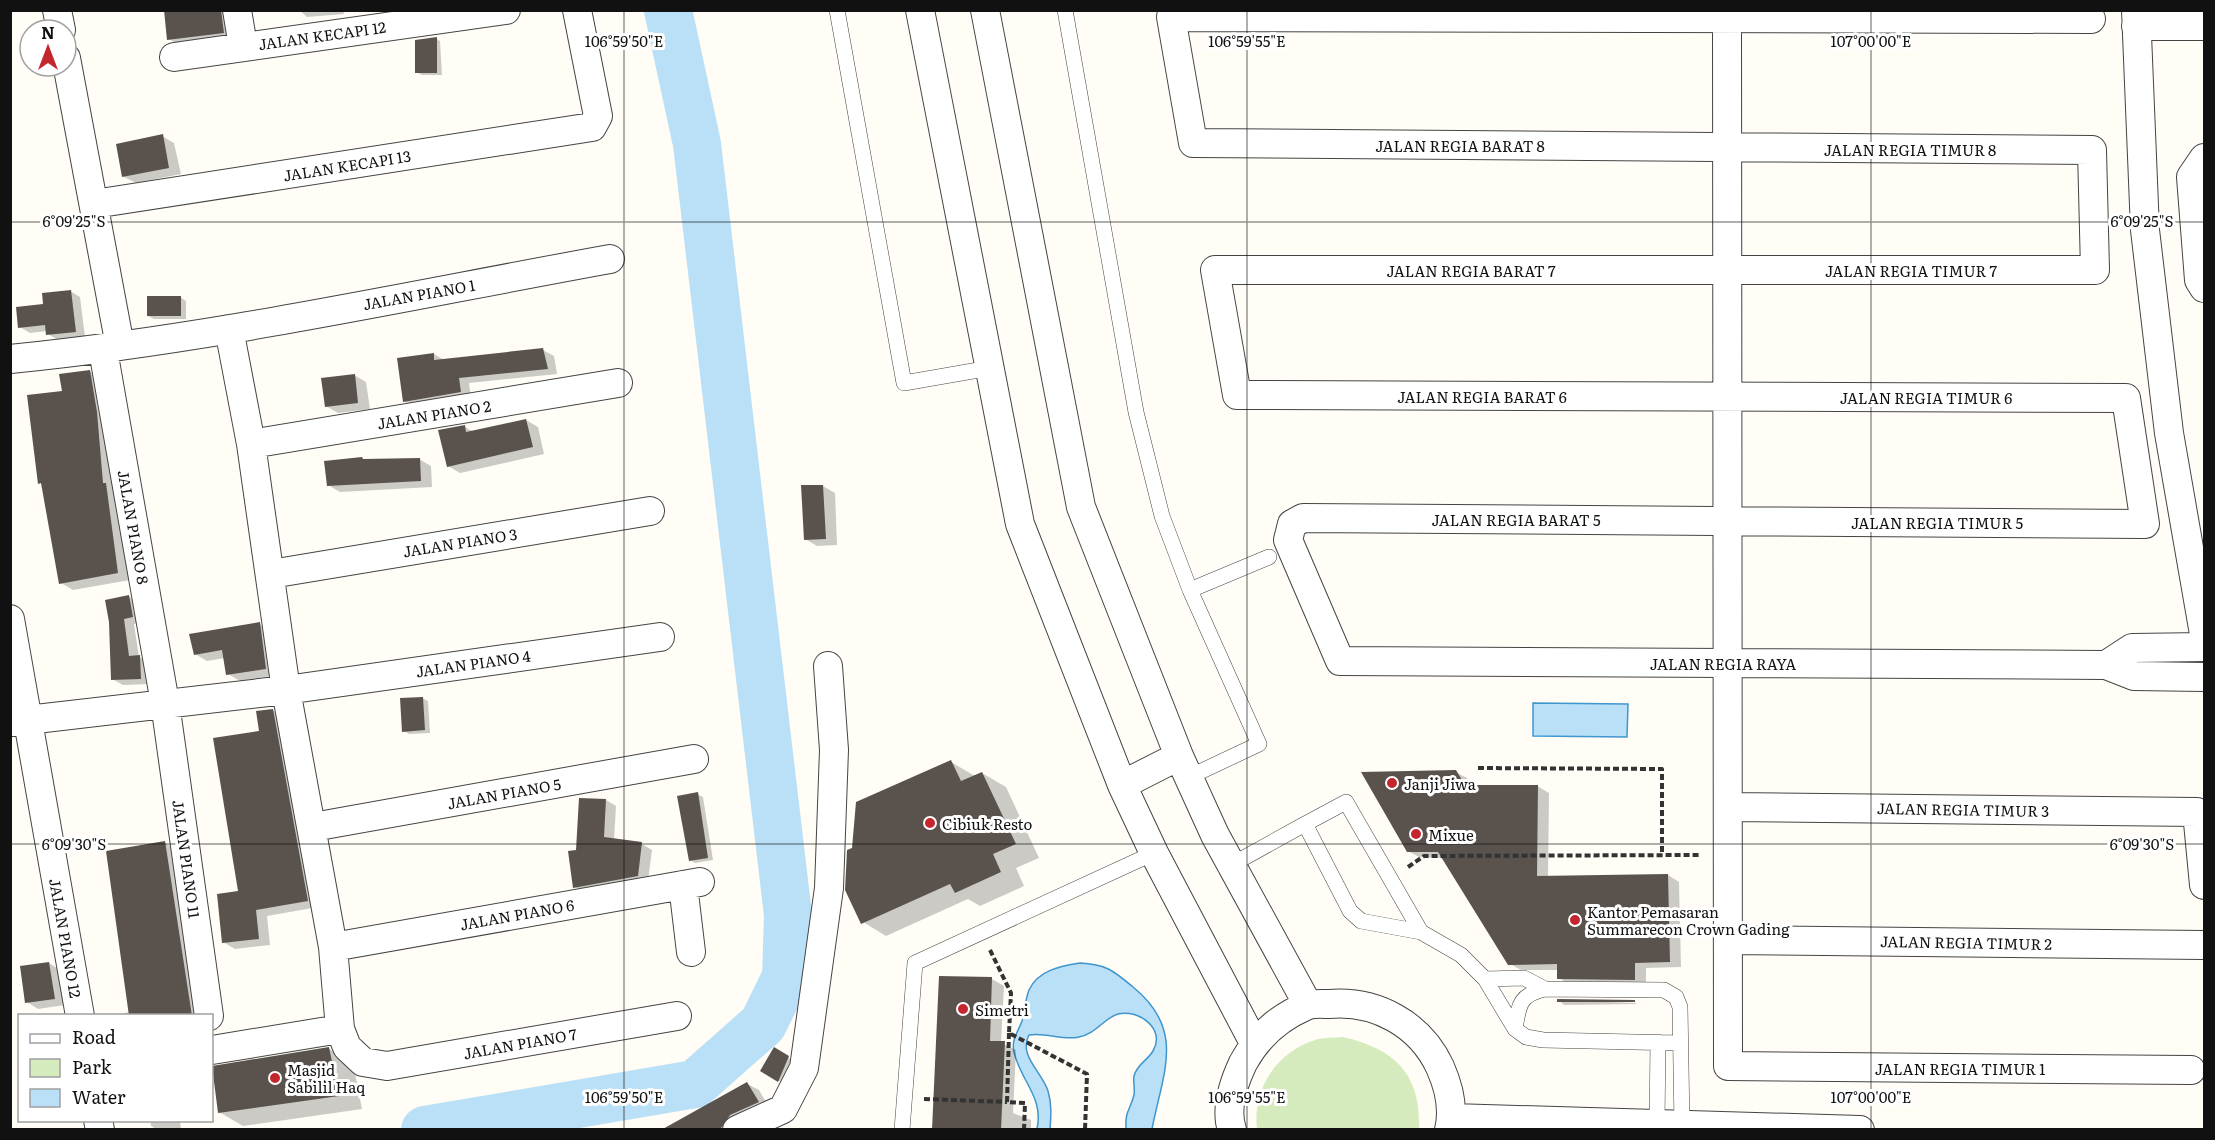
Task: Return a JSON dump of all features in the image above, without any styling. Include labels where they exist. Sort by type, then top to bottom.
[{"type":"street","points":[[237,10],[243,46]]},
{"type":"street","name":"JALAN KECAPI 12","points":[[174,57],[506,10]]},
{"type":"street","name":"JALAN KECAPI 13","points":[[94,204],[592,127],[598,116],[577,10]]},
{"type":"street","points":[[920,10],[1020,525],[1122,784],[1154,853],[1254,1043]]},
{"type":"street","points":[[985,10],[1081,507],[1184,767],[1231,865],[1308,1005]]},
{"type":"street","name":"JALAN REGIA BARAT 8","points":[[1728,18],[1171,17],[1192,143],[1728,147]]},
{"type":"street","points":[[1728,940],[1728,18],[2091,19]]},
{"type":"street","points":[[2205,26],[2136,18],[2145,230],[2169,434],[2205,634]]},
{"type":"street","name":"JALAN PIANO 8","points":[[70,78],[94,204],[111,348],[165,703]]},
{"type":"street","name":"JALAN REGIA TIMUR 8","points":[[1728,147],[2092,150],[2096,270]]},
{"type":"street","points":[[2204,158],[2191,177],[2199,280],[2205,288]]},
{"type":"street","name":"JALAN PIANO 1","points":[[10,359],[111,348],[229,329],[610,259]]},
{"type":"street","name":"JALAN REGIA BARAT 7","points":[[1237,395],[1215,270],[1728,270]]},
{"type":"street","name":"JALAN REGIA TIMUR 7","points":[[1728,270],[2096,270]]},
{"type":"street","points":[[213,1043],[339,1029],[333,947],[313,827],[286,690],[251,444],[229,329]]},
{"type":"street","name":"JALAN PIANO 2","points":[[251,444],[618,383]]},
{"type":"street","name":"JALAN REGIA BARAT 6","points":[[1237,395],[1728,397]]},
{"type":"street","name":"JALAN REGIA TIMUR 6","points":[[1728,397],[2126,398],[2145,524]]},
{"type":"street","name":"JALAN PIANO 3","points":[[271,574],[650,511]]},
{"type":"street","name":"JALAN REGIA BARAT 5","points":[[1340,661],[1288,540],[1292,524],[1303,518],[1728,521]]},
{"type":"street","name":"JALAN REGIA TIMUR 5","points":[[1728,521],[2145,524]]},
{"type":"street","name":"JALAN PIANO 12","points":[[10,619],[20,720],[80,1014]]},
{"type":"street","name":"JALAN PIANO 4","points":[[20,720],[286,690],[660,637]]},
{"type":"street","points":[[2106,665],[2132,648],[2205,647]]},
{"type":"street","name":"JALAN REGIA RAYA","points":[[1340,661],[2106,665],[2134,676],[2205,677]]},
{"type":"street","points":[[737,1130],[783,1109],[804,1068],[829,888],[834,750],[828,666]]},
{"type":"street","name":"JALAN PIANO 11","points":[[165,703],[210,1014]]},
{"type":"street","name":"JALAN PIANO 5","points":[[313,827],[694,759]]},
{"type":"street","points":[[1122,784],[1184,767]]},
{"type":"street","name":"JALAN REGIA TIMUR 3","points":[[1728,807],[2197,812],[2205,885]]},
{"type":"street","name":"JALAN PIANO 6","points":[[333,947],[692,883],[691,952]]},
{"type":"street","name":"JALAN REGIA TIMUR 2","points":[[1728,940],[2205,945]]},
{"type":"street","name":"JALAN REGIA TIMUR 1","points":[[1728,940],[1728,1066],[2191,1070]]},
{"type":"street","points":[[1232,1130],[1234,1081],[1254,1043],[1278,1021],[1308,1005],[1343,1002],[1377,1009],[1408,1026],[1433,1051],[1448,1083],[1450,1124],[1669,1125],[1860,1130]]},
{"type":"street","name":"JALAN PIANO 7","points":[[339,1029],[347,1047],[363,1062],[387,1066],[676,1016]]},
{"type":"lane","points":[[837,10],[904,383],[990,368]]},
{"type":"lane","points":[[1065,10],[1137,411],[1162,516],[1190,590],[1259,744],[1184,767]]},
{"type":"lane","points":[[1190,590],[1269,557]]},
{"type":"lane","points":[[1231,865],[1347,802],[1421,932]]},
{"type":"lane","points":[[1305,824],[1350,911],[1361,921],[1421,932],[1461,955],[1485,979],[1515,1029],[1526,1036],[1544,1040],[1680,1043]]},
{"type":"lane","points":[[902,1130],[915,963],[1154,853]]},
{"type":"lane","points":[[1485,979],[1524,978],[1545,989]]},
{"type":"lane","points":[[1515,1029],[1519,1005],[1529,993],[1545,989],[1664,990],[1676,997],[1680,1007],[1680,1043],[1669,1125]]},
{"type":"lane","points":[[1658,1042],[1669,1125]]},
{"type":"path","points":[[1478,768],[1662,769],[1662,855]]},
{"type":"path","points":[[1390,879],[1424,856],[1728,855]]},
{"type":"path","points":[[982,932],[1011,993],[1007,1102]]},
{"type":"path","points":[[1011,1034],[1087,1074],[1085,1130]]},
{"type":"path","points":[[904,1098],[1025,1103],[1024,1130]]},
{"type":"green space","points":[[1343,1037],[1377,1049],[1401,1067],[1410,1079],[1415,1093],[1419,1129],[1257,1129],[1256,1114],[1263,1086],[1279,1063],[1289,1053],[1315,1040]]},
{"type":"water","points":[[1533,703],[1628,704],[1627,737],[1533,736]]},
{"type":"water","points":[[1080,963],[1097,965],[1115,973],[1149,1003],[1160,1019],[1165,1036],[1165,1070],[1152,1129],[1126,1129],[1127,1114],[1134,1095],[1135,1072],[1153,1051],[1156,1035],[1148,1022],[1126,1013],[1113,1016],[1090,1033],[1079,1037],[1029,1035],[1026,1050],[1045,1084],[1051,1106],[1050,1129],[1037,1129],[1035,1098],[1017,1063],[1013,1048],[1014,1040],[1033,983],[1051,970]]},
{"type":"building","points":[[164,10],[221,10],[224,33],[167,40]]},
{"type":"building","points":[[437,37],[437,73],[415,73],[415,40]]},
{"type":"building","points":[[163,134],[169,168],[122,177],[116,144]]},
{"type":"building","points":[[71,290],[76,332],[46,335],[45,325],[18,328],[16,307],[43,304],[42,293]]},
{"type":"building","points":[[147,296],[181,296],[181,316],[147,316]]},
{"type":"building","points":[[543,348],[548,369],[459,378],[461,392],[403,402],[397,358],[434,353],[434,360]]},
{"type":"building","points":[[90,370],[97,412],[103,483],[106,483],[118,573],[59,584],[41,483],[38,484],[27,395],[62,391],[59,374]]},
{"type":"building","points":[[355,374],[358,403],[325,407],[321,378]]},
{"type":"building","points":[[526,419],[533,447],[447,467],[438,430],[465,425],[466,432]]},
{"type":"building","points":[[362,457],[363,459],[420,458],[421,481],[327,486],[324,461]]},
{"type":"building","points":[[801,485],[823,485],[826,539],[804,540]]},
{"type":"building","points":[[129,595],[133,617],[124,619],[129,656],[140,655],[141,679],[111,680],[109,622],[105,600]]},
{"type":"building","points":[[260,622],[266,669],[226,675],[222,650],[194,655],[189,634]]},
{"type":"building","points":[[423,697],[425,730],[402,732],[400,698]]},
{"type":"building","points":[[273,709],[308,901],[256,910],[259,939],[222,943],[217,894],[238,891],[213,738],[259,731],[256,711]]},
{"type":"building","name":"Cibiuk Resto","points":[[951,760],[961,781],[982,772],[1016,844],[993,854],[1001,872],[955,893],[950,884],[861,924],[845,890],[847,850],[852,848],[856,802]]},
{"type":"building","points":[[1456,770],[1465,785],[1538,785],[1537,876],[1668,874],[1670,962],[1635,963],[1635,980],[1557,979],[1557,964],[1508,965],[1438,852],[1407,852],[1361,772]]},
{"type":"building","points":[[698,792],[708,858],[689,861],[677,796]]},
{"type":"building","points":[[579,798],[606,799],[604,837],[642,842],[638,876],[573,888],[568,851],[576,850]]},
{"type":"building","points":[[165,841],[192,1014],[129,1014],[106,851]]},
{"type":"building","points":[[49,962],[55,999],[25,1003],[20,966]]},
{"type":"building","points":[[939,976],[992,977],[990,1041],[1005,1041],[1001,1130],[932,1130]]},
{"type":"building","points":[[1557,999],[1635,1000],[1635,1002],[1557,1002]]},
{"type":"building","name":"Masjid Sabilil Haq","points":[[329,1047],[339,1096],[218,1113],[213,1066]]},
{"type":"building","points":[[774,1047],[789,1056],[778,1082],[760,1071]]},
{"type":"building","points":[[747,1082],[759,1102],[730,1115],[721,1128],[661,1130]]},
{"type":"waterway","points":[[425,1130],[695,1084],[763,1024],[786,977],[788,915],[697,144],[668,10]]},
{"type":"place","name":"Janji Jiwa","points":[[1392,783]]},
{"type":"place","name":"Cibiuk Resto","points":[[930,823]]},
{"type":"place","name":"Mixue","points":[[1416,834]]},
{"type":"place","name":"Kantor Pemasaran Summarecon Crown Gading","points":[[1575,920]]},
{"type":"place","name":"Simetri","points":[[963,1009]]},
{"type":"place","name":"Masjid Sabilil Haq","points":[[275,1078]]}]
